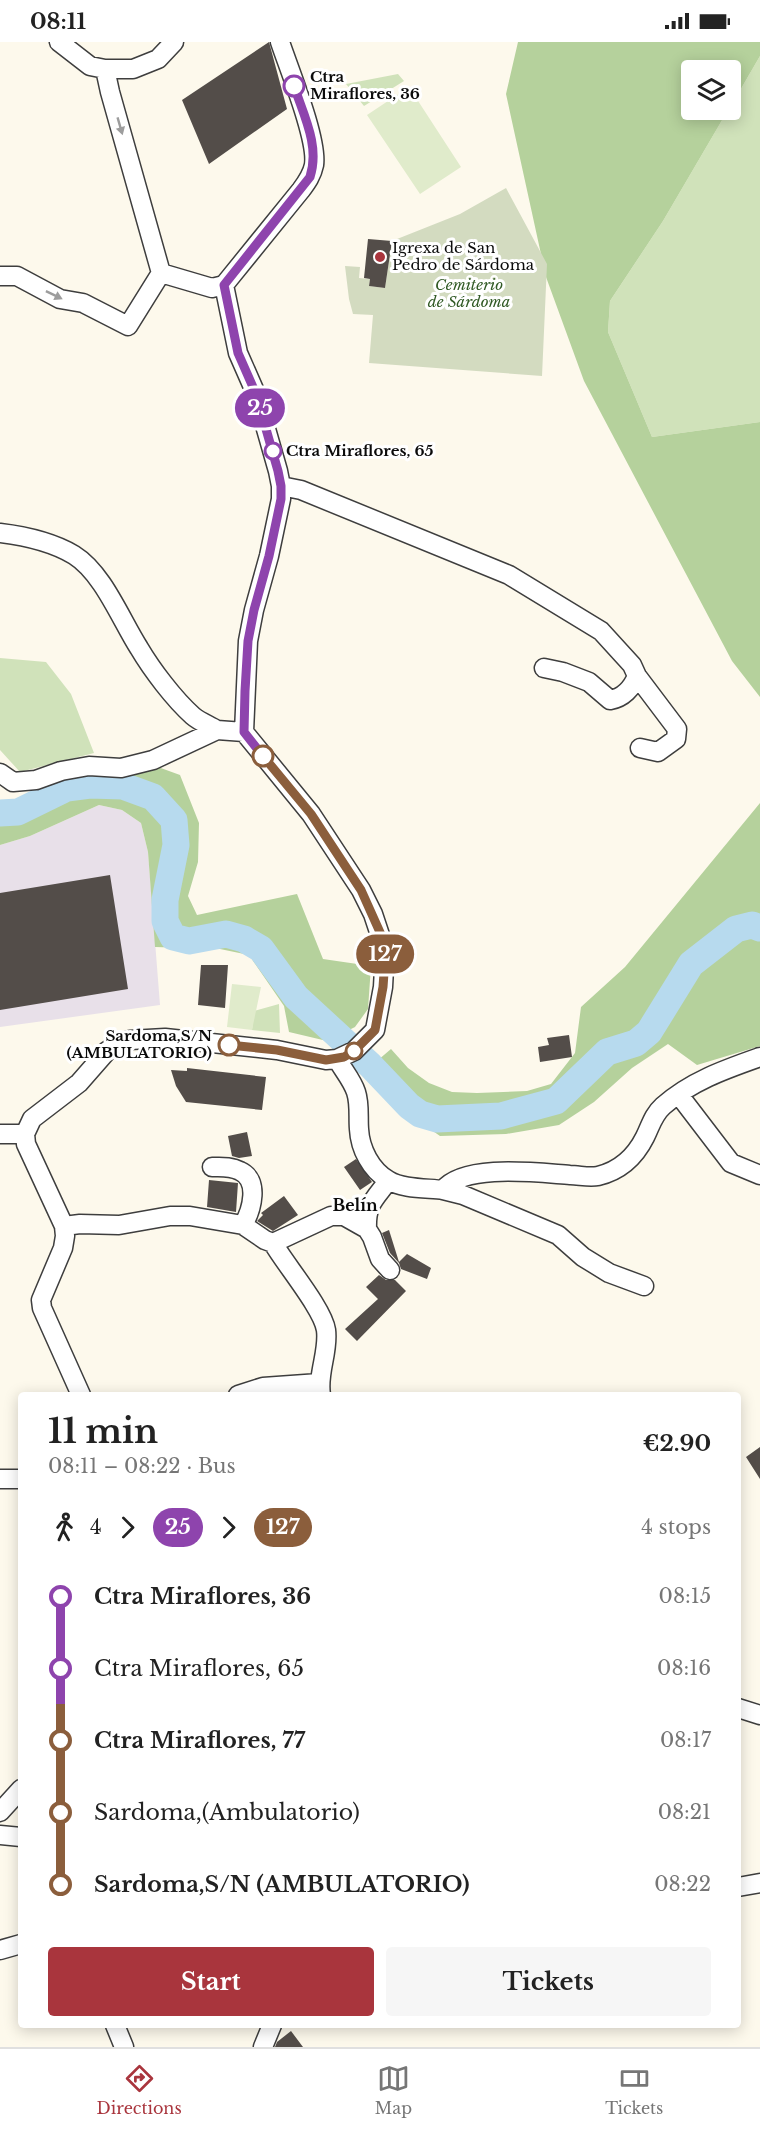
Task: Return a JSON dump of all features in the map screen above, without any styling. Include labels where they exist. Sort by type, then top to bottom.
[{"type":"street","points":[[60,42],[90,66],[105,69],[133,69],[158,59],[174,42]]},
{"type":"street","points":[[161,273],[212,288],[224,285],[310,177],[314,165],[312,138],[280,42]]},
{"type":"street","points":[[0,276],[17,276],[60,299],[83,303],[128,326],[161,273],[105,69]]},
{"type":"street","points":[[80,1392],[42,1308],[41,1299],[63,1248],[65,1236],[64,1226],[29,1155],[25,1134],[32,1119],[78,1083],[107,1051],[130,1040],[165,1038],[186,1040],[277,1050],[326,1060],[340,1058],[354,1051],[375,1030],[378,1022],[385,959],[383,939],[373,914],[361,890],[311,814],[244,732],[248,641],[269,556],[281,499],[281,486],[256,394],[238,353],[224,285]]},
{"type":"street","points":[[281,486],[301,490],[509,575],[601,631],[632,665],[637,676],[677,729],[675,739],[658,752],[640,748]]},
{"type":"street","points":[[0,533],[54,545],[76,556],[95,575],[139,650],[172,694],[194,717],[217,730],[244,732]]},
{"type":"street","points":[[544,668],[563,672],[589,682],[610,700],[618,699],[633,685],[637,676]]},
{"type":"street","points":[[0,773],[13,782],[36,780],[61,771],[89,766],[121,768],[153,759],[217,730]]},
{"type":"street","points":[[443,1190],[449,1183],[489,1172],[596,1177],[616,1170],[628,1161],[644,1139],[654,1117],[664,1105],[706,1076],[760,1057]]},
{"type":"street","points":[[340,1058],[356,1091],[363,1150],[371,1164],[388,1181],[463,1195],[558,1235],[584,1257],[609,1273],[644,1286]]},
{"type":"street","points":[[679,1095],[731,1163],[760,1174]]},
{"type":"street","points":[[0,1134],[25,1134]]},
{"type":"street","points":[[212,1167],[230,1167],[241,1171],[248,1177],[253,1198],[250,1214],[243,1225]]},
{"type":"street","points":[[367,1229],[370,1204],[388,1181]]},
{"type":"street","points":[[64,1226],[119,1225],[170,1216],[190,1216],[243,1225],[273,1243],[320,1314],[326,1330],[320,1389],[263,1387],[247,1392]]},
{"type":"street","points":[[273,1243],[331,1216],[344,1216],[367,1229],[380,1259],[390,1270]]},
{"type":"street","points":[[0,1479],[18,1479]]},
{"type":"street","points":[[741,1709],[760,1714]]},
{"type":"street","points":[[0,1812],[18,1792]]},
{"type":"street","points":[[0,1834],[18,1837]]},
{"type":"street","points":[[741,1886],[760,1883]]},
{"type":"street","points":[[0,1950],[18,1945]]},
{"type":"street","points":[[116,2028],[124,2047]]},
{"type":"street","points":[[263,2047],[271,2028]]},
{"type":"shaded area","points":[[99,805],[122,810],[141,823],[148,852],[160,1005],[0,1027],[0,845],[30,836]]},
{"type":"green space","points":[[518,42],[760,42],[760,56],[741,89],[741,60],[681,60],[681,120],[722,120],[663,221],[610,301],[608,332],[652,437],[760,422],[760,697],[732,661],[584,381],[546,277],[506,94]]},
{"type":"green space","points":[[760,56],[760,422],[652,437],[608,332],[610,301],[663,221],[722,120],[741,120],[741,89]]},
{"type":"green space","points":[[398,74],[404,81],[364,106],[346,84]]},
{"type":"green space","points":[[409,87],[461,167],[420,194],[367,115]]},
{"type":"green space","name":"Cemiterio de Sárdoma","points":[[506,188],[547,264],[542,376],[369,363],[373,315],[353,314],[345,266],[360,267],[359,278],[370,279],[369,286],[385,288],[392,241],[460,214]]},
{"type":"green space","points":[[0,658],[46,662],[71,694],[94,753],[20,772],[0,750]]},
{"type":"green space","points":[[158,767],[180,775],[199,823],[198,862],[188,896],[197,915],[297,894],[323,959],[371,966],[368,1009],[355,1027],[327,1041],[289,1032],[284,1006],[249,955],[220,949],[155,947],[148,852],[141,823],[122,810],[99,805],[30,836],[0,845],[0,803],[12,806],[87,772]]},
{"type":"green space","points":[[760,803],[760,1046],[697,1065],[668,1044],[632,1068],[594,1102],[559,1125],[506,1134],[440,1136],[397,1106],[364,1072],[391,1049],[408,1068],[429,1083],[452,1092],[527,1091],[551,1084],[575,1053],[581,1007],[625,967]]},
{"type":"green space","points":[[232,984],[261,987],[252,1030],[227,1027]]},
{"type":"green space","points":[[279,1004],[280,1033],[252,1030],[254,1011]]},
{"type":"building","points":[[269,42],[287,109],[209,164],[182,100]]},
{"type":"building","name":"Igrexa de San Pedro de Sárdoma","points":[[368,239],[392,241],[385,288],[369,286],[370,279],[364,278]]},
{"type":"building","points":[[110,875],[128,989],[0,1010],[0,893]]},
{"type":"building","points":[[201,965],[228,965],[225,1008],[198,1005]]},
{"type":"building","points":[[569,1035],[572,1057],[540,1062],[538,1047],[549,1045],[547,1038]]},
{"type":"building","points":[[187,1068],[266,1077],[262,1110],[186,1102],[176,1086],[171,1070],[187,1071]]},
{"type":"building","points":[[247,1132],[252,1156],[239,1158],[232,1156],[228,1136]]},
{"type":"building","points":[[356,1159],[372,1182],[360,1190],[344,1167]]},
{"type":"building","points":[[209,1180],[238,1183],[236,1212],[207,1207]]},
{"type":"building","points":[[284,1196],[298,1215],[273,1231],[257,1221],[263,1215],[261,1213]]},
{"type":"building","points":[[389,1230],[399,1262],[407,1254],[431,1268],[427,1279],[401,1269],[390,1253],[382,1233]]},
{"type":"building","points":[[379,1275],[386,1280],[395,1280],[406,1291],[357,1341],[345,1329],[378,1299],[366,1287]]},
{"type":"building","points":[[760,1447],[760,1479],[746,1457]]},
{"type":"building","points":[[291,2031],[303,2047],[275,2047],[277,2042]]},
{"type":"waterway","points":[[0,813],[18,812],[67,788],[90,785],[123,786],[153,797],[174,820],[176,845],[165,900],[165,921],[173,937],[189,941],[226,934],[244,939],[261,949],[296,997],[370,1065],[409,1106],[420,1114],[437,1119],[501,1116],[556,1101],[607,1052],[636,1043],[649,1032],[691,964],[736,929],[752,925],[760,928]]},
{"type":"bus line","name":"25","points":[[263,756],[244,732],[248,641],[269,556],[281,499],[281,486],[256,394],[238,353],[224,285],[249,257],[310,177],[314,165],[312,138],[294,86]]},
{"type":"bus line","name":"127","points":[[229,1045],[277,1050],[326,1060],[344,1057],[354,1051],[375,1030],[383,987],[385,950],[383,939],[361,890],[311,814],[263,756]]},
{"type":"place","name":"Ctra Miraflores, 36","points":[[294,86]]},
{"type":"place","name":"Igrexa de San Pedro de Sárdoma","points":[[380,257]]},
{"type":"place","name":"Ctra Miraflores, 65","points":[[273,451]]},
{"type":"place","name":"Sardoma,S/N (AMBULATORIO)","points":[[229,1045]]},
{"type":"district","name":"Belín","points":[[355,1205]]}]
